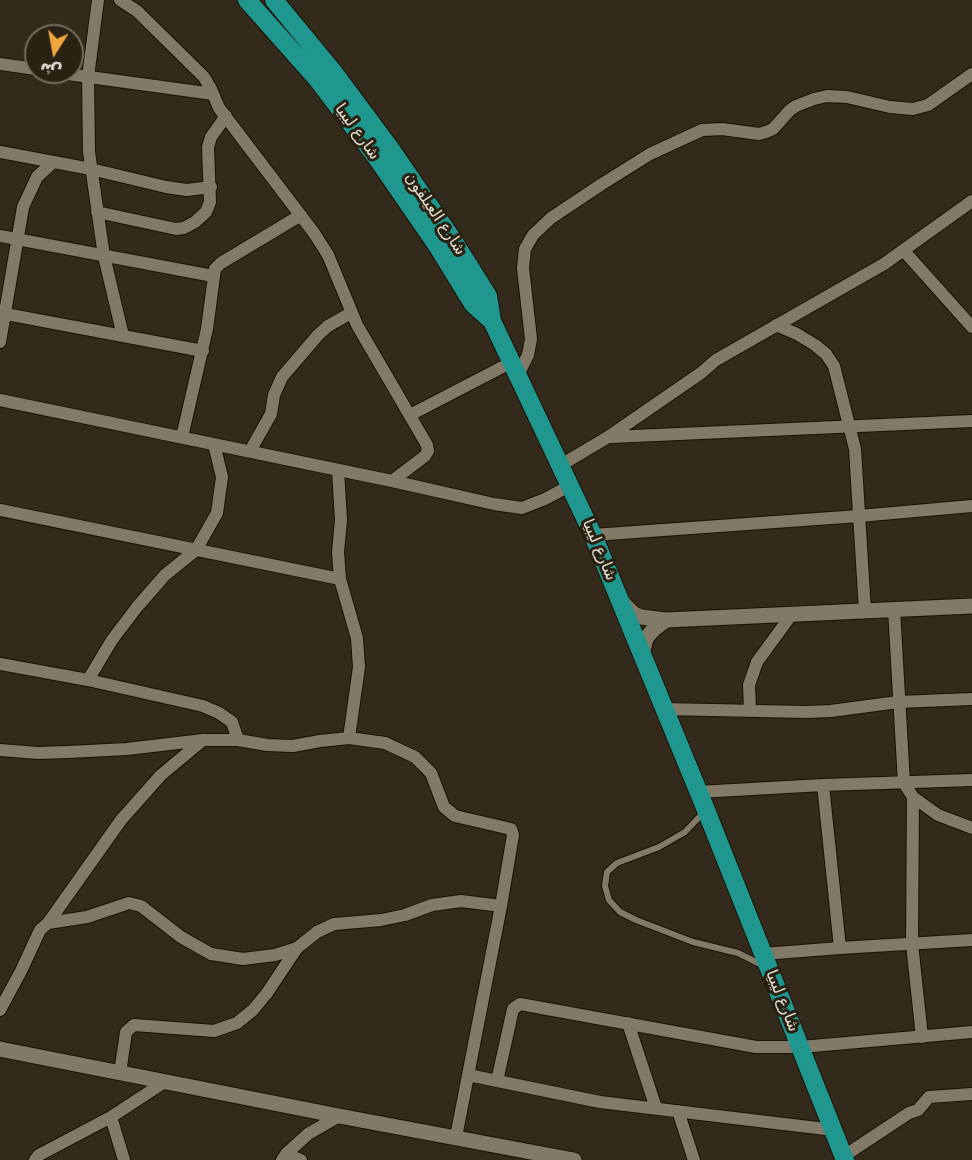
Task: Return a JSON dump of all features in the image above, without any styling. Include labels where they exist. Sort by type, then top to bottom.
[{"type":"highway","name":"شارع ليبيا","points":[[248,0],[318,80],[376,157],[473,304],[492,321],[593,534],[845,1158]]},
{"type":"highway","name":"شارع العيلفون","points":[[274,0],[335,74],[390,148],[451,237],[488,296],[492,321]]},
{"type":"street","points":[[98,0],[88,77],[87,127],[104,256],[123,336]]},
{"type":"street","points":[[120,0],[137,11],[208,83],[226,116],[301,215],[328,255],[351,313],[373,355],[427,445],[428,451],[392,481]]},
{"type":"street","points":[[0,64],[24,67]]},
{"type":"street","points":[[410,415],[515,369],[528,355],[531,339],[523,268],[525,249],[533,235],[551,218],[650,154],[702,130],[722,129],[759,134],[766,132],[777,125],[790,110],[827,96],[847,97],[890,107],[914,108],[927,105],[972,74]]},
{"type":"street","points":[[84,76],[213,94]]},
{"type":"street","points":[[97,212],[176,230],[184,228],[206,212],[210,202],[208,147],[211,137],[226,116]]},
{"type":"street","points":[[0,152],[166,187],[187,190],[210,187]]},
{"type":"street","points":[[0,342],[23,207],[37,177],[53,162]]},
{"type":"street","points":[[561,465],[608,437],[701,373],[716,360],[884,264],[972,201]]},
{"type":"street","points":[[182,437],[203,351],[215,269],[221,263],[301,215]]},
{"type":"street","points":[[0,236],[213,276]]},
{"type":"street","points":[[903,251],[972,327]]},
{"type":"street","points":[[250,451],[271,414],[274,395],[282,377],[318,335],[328,326],[351,313]]},
{"type":"street","points":[[3,314],[203,351]]},
{"type":"street","points":[[776,325],[797,334],[826,354],[834,366],[855,449],[866,611]]},
{"type":"street","points":[[0,400],[494,504],[522,508],[545,500],[571,485]]},
{"type":"street","points":[[608,437],[972,421]]},
{"type":"street","points":[[88,680],[112,640],[137,607],[165,575],[196,550],[217,513],[222,477],[214,444]]},
{"type":"street","points":[[338,470],[341,520],[338,552],[340,579],[357,638],[359,667],[349,738]]},
{"type":"street","points":[[593,534],[972,506]]},
{"type":"street","points":[[0,510],[340,579]]},
{"type":"street","points":[[620,600],[634,614],[666,620],[972,606]]},
{"type":"street","points":[[894,609],[904,783],[913,797],[938,815],[972,828]]},
{"type":"street","points":[[750,710],[749,685],[757,662],[792,614]]},
{"type":"street","points":[[642,656],[646,638],[654,628],[666,620]]},
{"type":"street","points":[[0,664],[88,680],[203,706],[232,722],[238,740]]},
{"type":"street","points":[[665,709],[805,712],[898,702],[972,699]]},
{"type":"street","points":[[0,750],[38,753],[68,752],[138,748],[203,740],[238,740],[267,745],[293,746],[349,738],[385,743],[415,757],[431,773],[444,807],[454,816],[511,829],[513,835],[501,906],[456,1137]]},
{"type":"street","points":[[0,1010],[40,930],[48,923],[121,820],[160,775],[203,740]]},
{"type":"street","points":[[698,792],[972,780]]},
{"type":"street","points":[[823,785],[840,948]]},
{"type":"street","points":[[913,797],[912,944],[922,1036]]},
{"type":"street","points":[[120,1072],[126,1032],[134,1025],[214,1031],[237,1023],[253,1010],[267,993],[297,948],[317,932],[334,924],[381,920],[405,915],[432,905],[461,901],[501,906]]},
{"type":"street","points":[[48,923],[87,917],[129,903],[141,906],[181,937],[211,954],[243,959],[275,955],[297,948]]},
{"type":"street","points":[[765,961],[840,948],[972,940]]},
{"type":"street","points":[[497,1081],[513,1009],[515,1005],[520,1004],[756,1047],[801,1047],[972,1032]]},
{"type":"street","points":[[628,1023],[656,1108]]},
{"type":"street","points":[[0,1049],[456,1137],[502,1153],[566,1159]]},
{"type":"street","points":[[468,1075],[600,1102],[834,1130]]},
{"type":"street","points":[[35,1160],[39,1155],[111,1118],[166,1081]]},
{"type":"street","points":[[845,1158],[909,1113],[918,1110],[929,1097],[972,1094]]},
{"type":"street","points":[[678,1111],[694,1160]]},
{"type":"street","points":[[284,1157],[308,1134],[339,1116]]},
{"type":"street","points":[[111,1118],[124,1160]]},
{"type":"street","points":[[284,1157],[301,1160]]},
{"type":"lane","points":[[706,810],[686,832],[659,847],[617,863],[607,872],[605,886],[609,900],[620,912],[636,920],[693,942],[765,961]]}]
